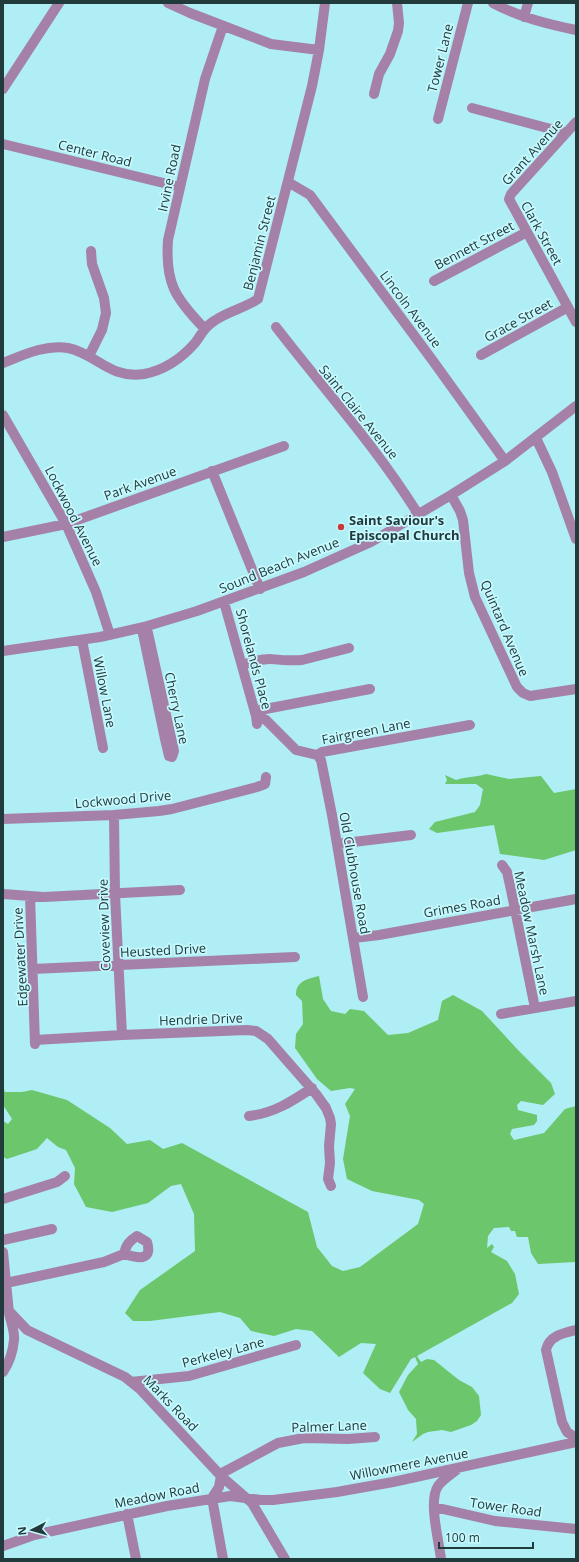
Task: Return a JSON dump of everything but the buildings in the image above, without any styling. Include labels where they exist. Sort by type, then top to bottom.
[{"type":"street","points":[[3,89],[59,3]]},
{"type":"street","points":[[168,3],[271,44],[319,50]]},
{"type":"street","name":"Benjamin Street","points":[[3,363],[42,349],[55,347],[68,348],[89,356],[111,370],[129,375],[158,371],[169,366],[183,354],[196,342],[204,328],[216,319],[258,299],[302,129],[319,50],[325,3]]},
{"type":"street","points":[[374,94],[380,74],[390,54],[398,31],[398,3]]},
{"type":"street","name":"Tower Lane","points":[[438,119],[468,3]]},
{"type":"street","points":[[493,3],[524,17],[545,24],[576,30]]},
{"type":"street","points":[[524,17],[528,3]]},
{"type":"street","name":"Irvine Road","points":[[204,328],[180,301],[172,287],[168,275],[167,253],[168,240],[204,79],[223,26]]},
{"type":"street","points":[[472,108],[566,133]]},
{"type":"street","name":"Grant Avenue","points":[[509,199],[511,194],[576,122]]},
{"type":"street","name":"Center Road","points":[[3,144],[180,187]]},
{"type":"street","name":"Lincoln Avenue","points":[[288,182],[310,195],[324,213],[505,461]]},
{"type":"street","name":"Clark Street","points":[[509,199],[576,322]]},
{"type":"street","name":"Bennett Street","points":[[434,281],[527,232]]},
{"type":"street","points":[[89,356],[102,330],[106,313],[104,298],[92,264],[92,251]]},
{"type":"street","name":"Grace Street","points":[[481,355],[568,307]]},
{"type":"street","name":"Saint Claire Avenue","points":[[276,327],[397,481],[418,514]]},
{"type":"street","name":"Sound Beach Avenue","points":[[3,651],[82,640],[144,627],[224,602],[304,572],[371,542],[451,495],[505,461],[576,406]]},
{"type":"street","name":"Lockwood Avenue","points":[[4,420],[66,524],[96,592],[110,635]]},
{"type":"street","points":[[536,438],[552,472],[576,539]]},
{"type":"street","name":"Park Avenue","points":[[3,537],[66,524],[284,446]]},
{"type":"street","points":[[212,471],[260,589]]},
{"type":"street","name":"Quintard Avenue","points":[[451,495],[460,511],[475,597],[517,687],[523,693],[530,696],[576,689]]},
{"type":"street","name":"Shorelands Place","points":[[224,602],[256,717]]},
{"type":"street","name":"Cherry Lane","points":[[144,627],[148,633],[174,751],[172,757],[169,756],[165,739],[143,634],[144,627]]},
{"type":"street","name":"Willow Lane","points":[[82,640],[103,748]]},
{"type":"street","points":[[242,665],[257,660],[302,660],[349,648]]},
{"type":"street","points":[[256,717],[370,688]]},
{"type":"street","name":"Fairgreen Lane","points":[[256,717],[266,720],[296,750],[317,755],[322,752],[470,725]]},
{"type":"street","name":"Old Clubhouse Road","points":[[317,755],[321,760],[337,844],[363,997]]},
{"type":"street","name":"Lockwood Drive","points":[[3,819],[114,815],[172,809],[257,787],[265,780]]},
{"type":"street","name":"Coveview Drive","points":[[114,815],[115,894],[122,1035]]},
{"type":"street","points":[[337,844],[362,842],[390,836],[411,835]]},
{"type":"street","name":"Meadow Marsh Lane","points":[[502,865],[507,872],[535,1008]]},
{"type":"street","points":[[30,896],[115,894],[180,890]]},
{"type":"street","name":"Edgewater Drive","points":[[3,894],[30,896],[35,1042]]},
{"type":"street","name":"Grimes Road","points":[[354,938],[379,935],[576,899]]},
{"type":"street","name":"Heusted Drive","points":[[33,969],[295,957]]},
{"type":"street","points":[[501,1014],[576,1001]]},
{"type":"street","name":"Hendrie Drive","points":[[35,1042],[122,1035],[247,1030],[256,1031],[268,1039],[312,1088],[326,1108],[331,1124],[328,1179],[331,1186]]},
{"type":"street","points":[[249,1116],[278,1109],[312,1088]]},
{"type":"street","points":[[3,1199],[57,1182],[65,1176]]},
{"type":"street","points":[[3,1240],[52,1229]]},
{"type":"street","points":[[3,1252],[7,1315],[14,1330],[14,1340],[10,1356],[3,1372]]},
{"type":"street","points":[[6,1283],[104,1262],[124,1254]]},
{"type":"street","name":"Marks Road","points":[[7,1315],[27,1330],[106,1368],[131,1382],[140,1389],[232,1487],[247,1497]]},
{"type":"street","points":[[14,1340],[27,1330]]},
{"type":"street","points":[[555,1447],[562,1432],[562,1422],[546,1350],[548,1342],[565,1333],[576,1330]]},
{"type":"street","name":"Perkeley Lane","points":[[131,1382],[201,1374],[296,1345]]},
{"type":"street","points":[[562,1422],[567,1432],[576,1438]]},
{"type":"street","name":"Palmer Lane","points":[[221,1476],[232,1467],[278,1443],[304,1438],[348,1439],[375,1437]]},
{"type":"street","name":"Willowmere Avenue","points":[[247,1497],[267,1500],[393,1482],[576,1442]]},
{"type":"street","points":[[441,1559],[434,1507],[434,1495],[437,1488],[459,1468]]},
{"type":"street","points":[[221,1476],[220,1487],[212,1498],[223,1559]]},
{"type":"street","name":"Meadow Road","points":[[3,1546],[34,1535],[127,1514],[212,1498],[230,1496],[247,1497]]},
{"type":"street","points":[[247,1497],[258,1512],[285,1559]]},
{"type":"street","name":"Tower Road","points":[[434,1507],[495,1521],[576,1529]]},
{"type":"street","points":[[127,1514],[136,1559]]},
{"type":"shaded area","points":[[486,774],[509,779],[541,776],[554,793],[576,789],[576,850],[544,860],[500,854],[494,825],[437,833],[429,829],[435,822],[475,812],[480,805],[483,789],[476,784],[445,784],[447,780],[445,775],[456,780]]},
{"type":"shaded area","points":[[319,976],[323,999],[331,1011],[345,1014],[350,1009],[364,1011],[388,1035],[408,1033],[438,1020],[442,1001],[453,995],[482,1011],[551,1083],[555,1094],[543,1105],[521,1101],[517,1105],[518,1110],[537,1115],[537,1121],[534,1125],[512,1129],[510,1134],[514,1140],[544,1133],[565,1109],[576,1106],[576,1262],[538,1264],[531,1253],[528,1237],[517,1237],[515,1231],[511,1231],[509,1227],[494,1228],[488,1236],[487,1248],[492,1244],[494,1247],[491,1252],[507,1261],[515,1274],[519,1294],[512,1303],[417,1356],[421,1362],[427,1359],[434,1360],[459,1380],[472,1387],[479,1396],[481,1415],[477,1421],[471,1425],[451,1432],[442,1430],[428,1432],[412,1442],[417,1434],[416,1419],[408,1410],[399,1392],[408,1375],[418,1364],[415,1357],[411,1359],[390,1393],[380,1389],[363,1373],[376,1344],[361,1343],[339,1357],[312,1331],[296,1329],[274,1336],[251,1331],[240,1318],[220,1312],[150,1321],[133,1321],[125,1313],[140,1290],[195,1251],[194,1214],[181,1184],[171,1186],[148,1203],[112,1212],[86,1207],[74,1184],[75,1168],[66,1150],[58,1147],[47,1138],[37,1149],[7,1159],[3,1157],[3,1121],[8,1124],[12,1119],[3,1105],[3,1088],[5,1092],[22,1092],[32,1090],[67,1100],[110,1128],[127,1144],[150,1140],[163,1149],[182,1143],[308,1212],[317,1247],[332,1266],[343,1271],[360,1267],[418,1224],[424,1204],[419,1200],[372,1191],[347,1179],[343,1159],[350,1116],[345,1104],[355,1089],[350,1088],[331,1091],[317,1079],[295,1048],[296,1034],[303,1024],[302,1001],[296,995],[296,990],[303,981]]},
{"type":"place","name":"Saint Saviour's Episcopal Church","points":[[341,527]]}]
